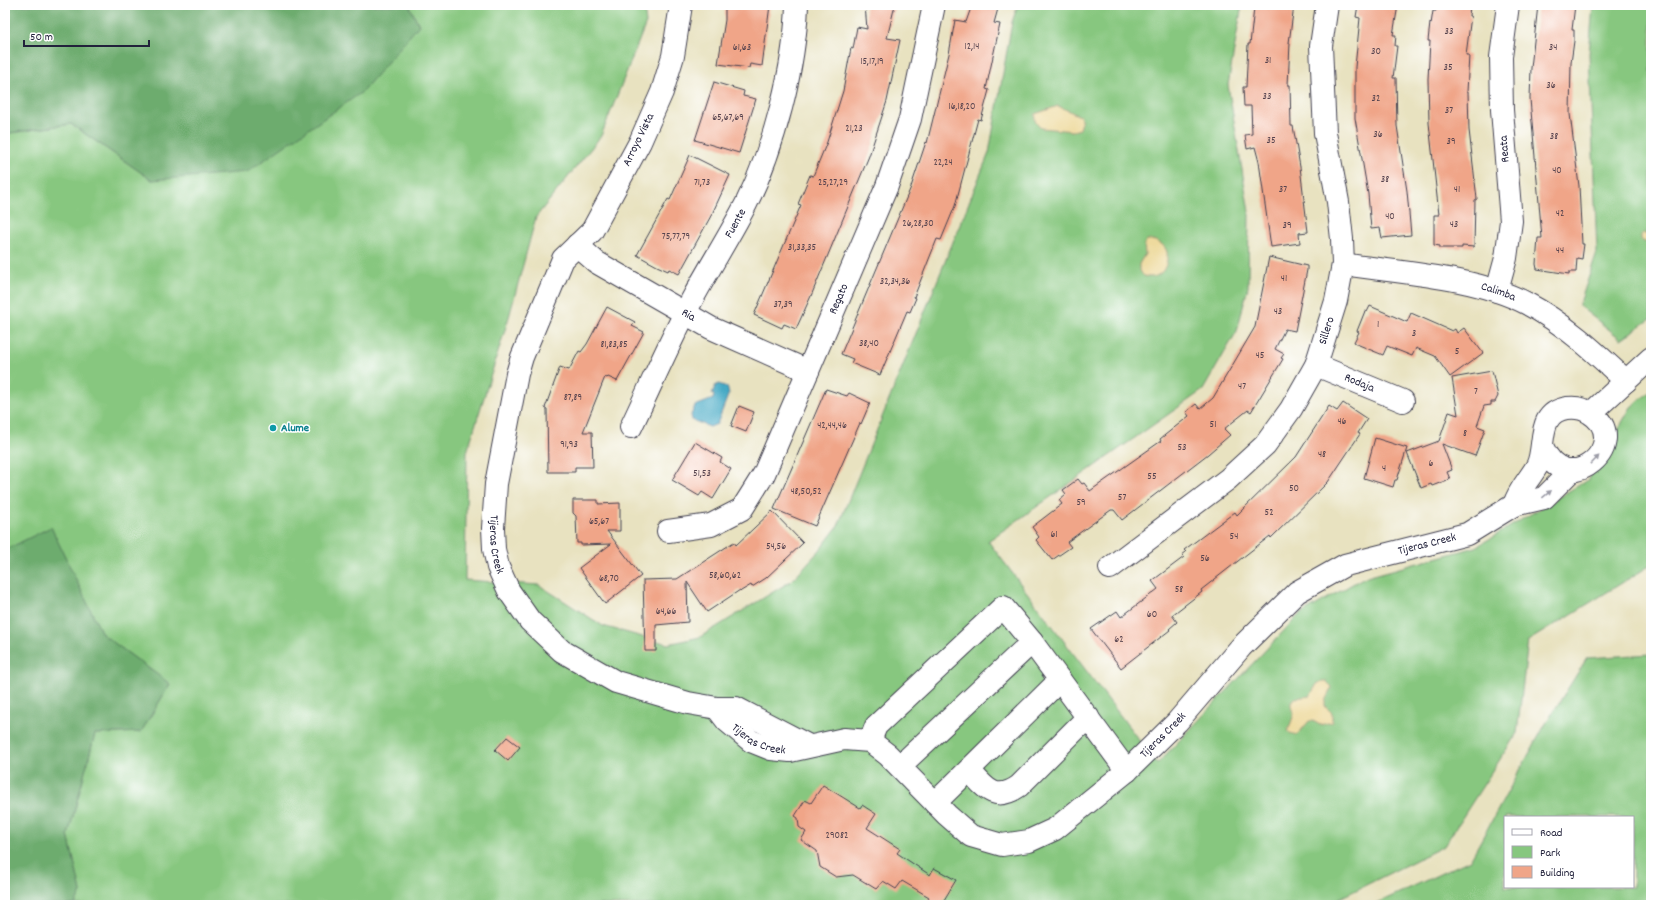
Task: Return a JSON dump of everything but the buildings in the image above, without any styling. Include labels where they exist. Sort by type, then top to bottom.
[{"type":"street","name":"Arroyo Vista","points":[[570,252],[592,231],[640,142],[662,92],[673,56],[681,5]]},
{"type":"street","name":"Fuente","points":[[631,427],[685,313],[746,203],[768,150],[786,83],[795,29],[796,5]]},
{"type":"street","name":"Regato","points":[[668,532],[711,525],[742,509],[764,474],[890,179],[910,119],[934,5]]},
{"type":"street","name":"Sillero","points":[[1110,568],[1228,479],[1265,445],[1291,409],[1316,365],[1336,301],[1343,264],[1338,202],[1324,133],[1321,46],[1326,5]]},
{"type":"street","name":"Reata","points":[[1497,291],[1506,258],[1510,221],[1502,110],[1501,57],[1508,5]]},
{"type":"street","name":"Ria","points":[[570,252],[596,262],[685,313],[762,352],[808,371]]},
{"type":"street","name":"Tijeras Creek","points":[[570,252],[522,357],[517,374],[496,484],[493,528],[494,549],[498,567],[514,600],[530,621],[562,651],[616,682],[688,703],[717,708],[736,708],[809,746],[844,739],[870,741],[900,766],[935,803],[971,836],[1002,845],[1030,841],[1055,829],[1127,771],[1177,722],[1241,648],[1297,592],[1345,565],[1467,534],[1514,505],[1544,498],[1572,470]]},
{"type":"street","name":"Calimba","points":[[1343,264],[1459,282],[1497,291],[1526,303],[1574,333],[1626,381]]},
{"type":"street","points":[[1591,413],[1651,358]]},
{"type":"street","name":"Rodaja","points":[[1316,365],[1404,400]]},
{"type":"street","points":[[1514,505],[1518,493],[1537,465],[1542,446],[1544,427],[1548,419],[1555,413],[1564,409],[1573,408],[1591,413],[1598,420],[1603,429],[1603,448],[1591,465],[1582,469],[1572,470],[1562,468],[1553,463],[1546,455],[1542,446]]},
{"type":"street","points":[[870,741],[876,726],[1003,607],[1032,642],[1127,771]]},
{"type":"street","points":[[900,766],[1032,642]]},
{"type":"street","points":[[935,803],[1060,680]]},
{"type":"street","points":[[969,770],[992,792],[1002,794],[1010,792],[1019,786],[1088,717]]},
{"type":"green space","points":[[5,5],[409,5],[419,25],[362,92],[247,172],[152,180],[71,124],[10,133],[5,131]]},
{"type":"green space","points":[[409,5],[644,5],[646,23],[601,136],[536,217],[509,317],[467,452],[465,580],[539,585],[603,626],[668,644],[700,637],[791,581],[819,551],[838,526],[989,153],[1012,22],[1018,5],[1242,5],[1228,85],[1249,212],[1248,287],[1237,331],[1203,390],[988,541],[1157,764],[1299,615],[1363,578],[1476,547],[1589,479],[1631,407],[1651,391],[1651,565],[1528,641],[1517,733],[1444,846],[1326,905],[75,905],[81,892],[68,835],[95,734],[141,732],[170,684],[102,634],[51,528],[5,550],[5,131],[10,133],[71,124],[152,180],[419,25]]},
{"type":"green space","points":[[1593,5],[1651,5],[1651,319],[1621,339],[1579,306],[1597,252],[1589,54]]},
{"type":"green space","points":[[51,527],[102,634],[170,684],[141,732],[95,734],[68,835],[81,892],[75,905],[5,905],[5,550]]},
{"type":"green space","points":[[1651,654],[1651,905],[1373,905],[1470,860],[1545,725],[1587,658]]},
{"type":"sand","points":[[1058,106],[1080,116],[1082,122],[1080,129],[1073,131],[1041,128],[1038,125],[1035,120],[1035,114]]},
{"type":"sand","points":[[1643,233],[1651,234],[1651,245],[1641,240],[1641,235]]},
{"type":"sand","points":[[1147,240],[1154,241],[1164,246],[1167,252],[1165,268],[1159,275],[1150,277],[1144,276],[1139,271],[1139,264],[1145,254],[1144,244]]},
{"type":"sand","points":[[1322,681],[1326,681],[1332,687],[1325,701],[1325,706],[1332,713],[1332,722],[1320,725],[1313,721],[1309,721],[1297,735],[1290,733],[1288,731],[1294,714],[1291,706],[1292,700],[1294,698],[1310,696],[1317,684]]},
{"type":"water","points":[[719,384],[727,387],[729,393],[717,424],[710,427],[692,420],[691,415],[695,406],[713,399],[714,395],[712,394],[715,386]]},
{"type":"place","name":"Alume","points":[[273,428]]}]
